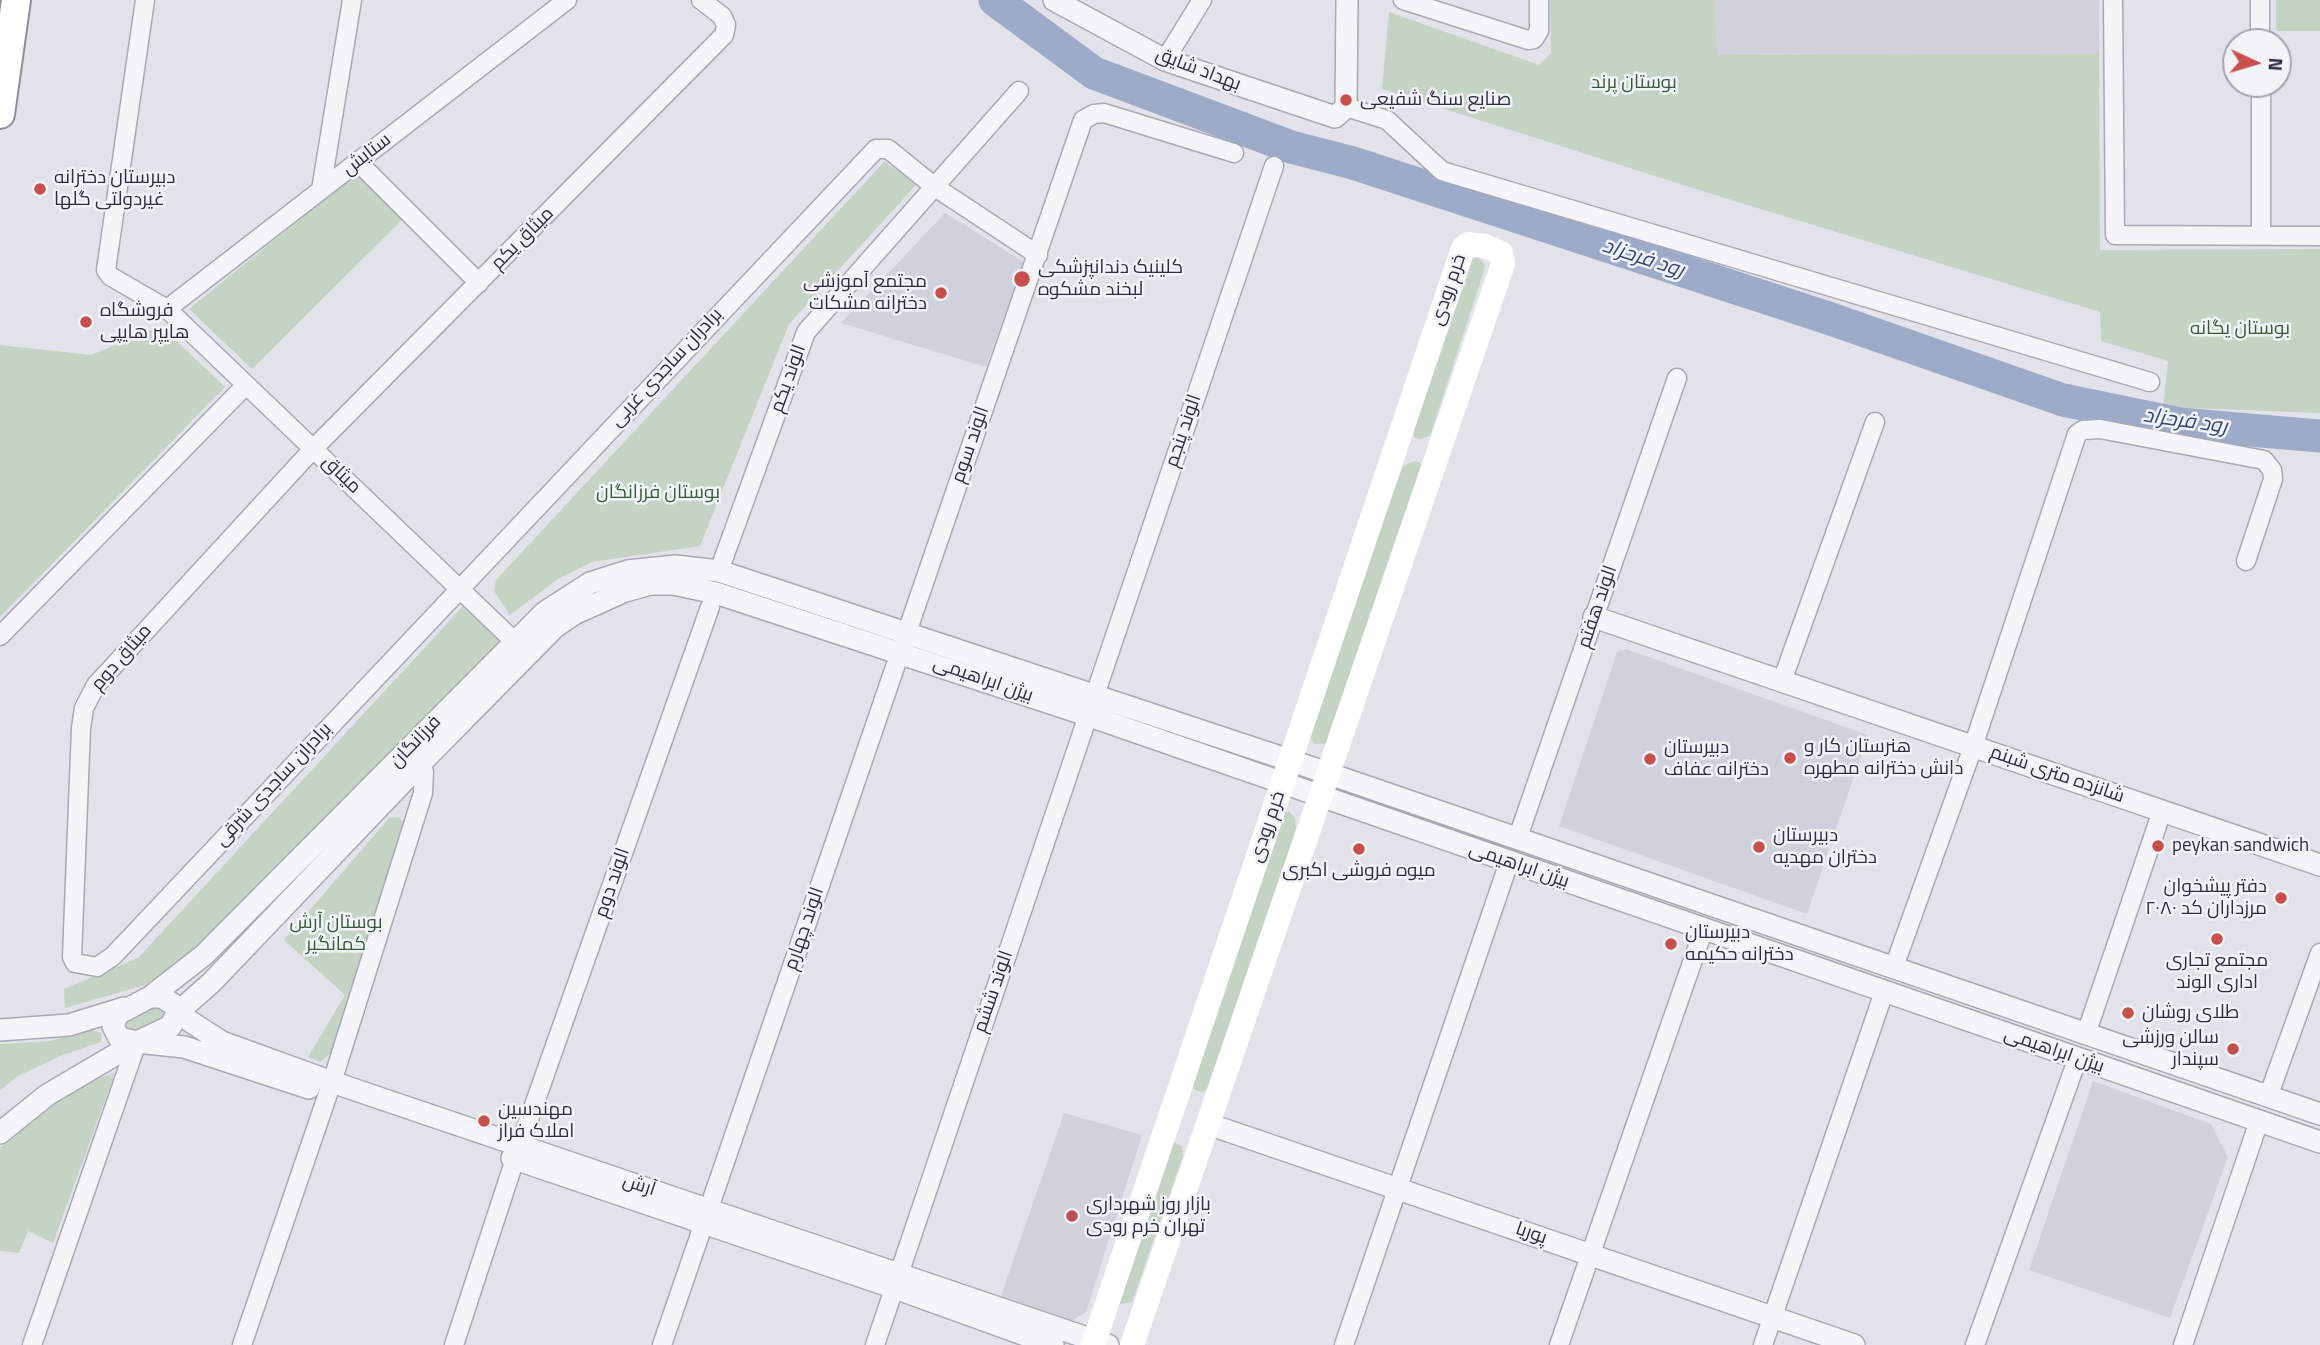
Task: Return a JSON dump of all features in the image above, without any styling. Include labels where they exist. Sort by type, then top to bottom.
[{"type":"highway","points":[[0,114],[16,0]]},
{"type":"main road","name":"خرم رودی","points":[[1098,1343],[1172,1111],[1463,248],[1468,244],[1486,246],[1501,253],[1503,264],[1132,1345]]},
{"type":"main road","points":[[1398,442],[1437,455]]},
{"type":"main road","points":[[1172,1111],[1208,1124]]},
{"type":"street","name":"میثاق","points":[[145,0],[106,270],[110,276],[167,309],[520,648]]},
{"type":"street","points":[[321,190],[352,0]]},
{"type":"street","name":"ستایش","points":[[167,309],[358,162],[545,9],[567,0]]},
{"type":"street","name":"میثاق یکم","points":[[313,449],[724,35],[726,25],[722,16],[701,0]]},
{"type":"street","name":"بهداد شایق","points":[[1054,0],[1165,60],[1328,117],[1335,117],[1346,107]]},
{"type":"street","points":[[1165,60],[1202,0]]},
{"type":"street","points":[[1347,0],[1346,107],[1387,120],[1442,171],[2150,382]]},
{"type":"street","points":[[1404,0],[1528,40],[1534,39],[1539,31],[1539,0]]},
{"type":"street","points":[[2113,0],[2115,235],[2320,236]]},
{"type":"street","points":[[2260,0],[2260,28]]},
{"type":"street","name":"الوند یکم","points":[[714,591],[806,332],[1020,90]]},
{"type":"street","points":[[2261,98],[2261,236]]},
{"type":"street","name":"الوند سوم","points":[[902,643],[1083,120],[1094,114],[1104,113],[1234,153]]},
{"type":"street","name":"برادران ساجدی غربی","points":[[459,587],[876,149],[888,149],[935,187]]},
{"type":"street","points":[[358,162],[479,283]]},
{"type":"street","name":"الوند پنجم","points":[[1090,706],[1274,166]]},
{"type":"street","points":[[935,187],[1038,255]]},
{"type":"street","name":"الوند هفتم","points":[[1518,837],[1677,377]]},
{"type":"street","points":[[0,636],[246,385]]},
{"type":"street","points":[[1782,681],[1875,422]]},
{"type":"street","points":[[1763,1345],[1884,992],[1973,747],[2074,439],[2082,430],[2100,429],[2264,460],[2272,470],[2273,479],[2246,561]]},
{"type":"street","name":"میثاق دوم","points":[[81,966],[72,957],[84,708],[96,685],[313,449]]},
{"type":"street","name":"فرزانگان","points":[[136,1042],[170,1026],[177,1013],[212,982],[414,757],[520,648],[574,614],[625,591],[651,584],[673,584],[714,591]]},
{"type":"street","name":"برادران ساجدی شرقی","points":[[81,966],[97,967],[113,956],[459,587]]},
{"type":"street","name":"بیژن ابراهیمی","points":[[714,591],[902,643],[1090,706],[1290,760],[2320,1114]]},
{"type":"street","name":"الوند دوم","points":[[454,1345],[714,591]]},
{"type":"street","name":"شانزده متری شبنم","points":[[1594,617],[2320,865]]},
{"type":"street","name":"الوند چهارم","points":[[662,1345],[902,643]]},
{"type":"street","name":"بیژن ابراهیمی","points":[[1090,706],[1282,784],[2320,1142]]},
{"type":"street","name":"الوند ششم","points":[[875,1345],[1090,706]]},
{"type":"street","points":[[242,1345],[330,1088],[423,793],[424,772],[414,757]]},
{"type":"street","name":"فرزانگان","points":[[126,1007],[150,997],[204,955],[414,757]]},
{"type":"street","points":[[1975,1345],[2162,811]]},
{"type":"street","points":[[1344,1345],[1518,837]]},
{"type":"street","points":[[1559,1345],[1703,930],[1714,906]]},
{"type":"street","points":[[2183,1345],[2259,1121],[2320,953]]},
{"type":"street","name":"آرش","points":[[150,997],[169,1000],[177,1013],[222,1042],[330,1088]]},
{"type":"street","points":[[0,1030],[69,1026],[126,1007]]},
{"type":"street","points":[[126,1007],[113,1020],[114,1033],[124,1041],[136,1042]]},
{"type":"street","points":[[0,1133],[47,1095],[136,1042]]},
{"type":"street","points":[[32,1345],[136,1042]]},
{"type":"street","name":"آرش","points":[[136,1042],[184,1047],[330,1088],[897,1280],[1098,1343]]},
{"type":"street","name":"پوریا","points":[[1208,1124],[1854,1345]]},
{"type":"street","name":"آرش","points":[[897,1280],[1053,1345]]},
{"type":"shaded area","points":[[1714,0],[2099,0],[2099,53],[1716,55]]},
{"type":"shaded area","name":"مجتمع آموزشی دخترانه مشکات","points":[[945,213],[1024,262],[986,367],[841,323]]},
{"type":"shaded area","points":[[1626,649],[1868,735],[1807,914],[1559,826],[1617,652]]},
{"type":"shaded area","points":[[2093,1081],[2211,1124],[2228,1157],[2170,1318],[2029,1270]]},
{"type":"shaded area","name":"بازار روز شهرداری تهران خرم رودی","points":[[1064,1113],[1142,1135],[1086,1312],[1072,1321],[1001,1296]]},
{"type":"green space","points":[[1550,0],[1714,0],[1717,55],[2099,53],[2100,250],[2320,249],[2320,413],[2163,407],[2168,361],[2101,341],[2100,312],[1718,196],[1382,89],[1389,12],[1539,65],[1551,53]]},
{"type":"green space","points":[[2276,0],[2320,0],[2320,31],[2276,28]]},
{"type":"green space","name":"بوستان فرزانگان","points":[[884,162],[917,184],[789,324],[700,546],[592,562],[558,579],[510,615],[494,591],[496,580]]},
{"type":"green space","points":[[356,174],[402,220],[252,369],[189,309]]},
{"type":"green space","points":[[1478,256],[1485,265],[1484,271],[1430,436],[1420,439],[1414,437],[1413,431],[1473,259]]},
{"type":"green space","points":[[161,326],[225,387],[0,617],[0,345],[91,355]]},
{"type":"green space","points":[[1415,461],[1422,464],[1332,743],[1315,744],[1310,737],[1308,726],[1403,466]]},
{"type":"green space","points":[[465,604],[502,642],[250,912],[155,982],[65,1008],[64,989],[138,958]]},
{"type":"green space","points":[[1284,812],[1290,812],[1295,818],[1296,829],[1207,1089],[1202,1092],[1195,1090],[1190,1085]]},
{"type":"green space","name":"بوستان آرش کمانگیر","points":[[399,817],[407,827],[353,997],[331,1053],[320,1062],[308,1057],[345,995],[284,940],[389,818]]},
{"type":"green space","points":[[153,1002],[170,1014],[145,1034],[121,1028],[123,1015]]},
{"type":"green space","points":[[91,1030],[101,1033],[101,1042],[60,1056],[16,1077],[0,1091],[0,1044],[49,1041]]},
{"type":"green space","points":[[115,1073],[53,1243],[28,1231],[19,1253],[0,1251],[0,1148],[18,1127],[42,1108],[92,1080]]},
{"type":"green space","points":[[1175,1143],[1182,1147],[1183,1156],[1132,1302],[1119,1304],[1168,1146]]},
{"type":"waterway","name":"رود فرحزاد","points":[[995,0],[1094,73],[1291,147],[1353,163],[1828,318],[2063,400],[2180,424],[2320,436]]},
{"type":"place","name":"صنایع سنگ شفیعی","points":[[1346,100]]},
{"type":"place","name":"دبیرستان دخترانه غیردولتی گلها","points":[[40,189]]},
{"type":"place","name":"کلینیک دندانپزشکی لبخند مشکوه","points":[[1022,279]]},
{"type":"place","name":"مجتمع آموزشی دخترانه مشکات","points":[[941,293]]},
{"type":"place","name":"فروشگاه هایپر هایپی","points":[[86,322]]},
{"type":"place","name":"هنرستان کار و دانش دخترانه مطهره","points":[[1790,758]]},
{"type":"place","name":"دبیرستان دخترانه عفاف","points":[[1650,759]]},
{"type":"place","name":"peykan sandwich","points":[[2158,846]]},
{"type":"place","name":"دبیرستان دختران مهدیه","points":[[1759,847]]},
{"type":"place","name":"میوه فروشی اکبری","points":[[1359,849]]},
{"type":"place","name":"دفتر پیشخوان مرزداران کد ۲۰۸۰","points":[[2281,898]]},
{"type":"place","name":"مجتمع تجاری اداری الوند","points":[[2217,939]]},
{"type":"place","name":"دبیرستان دخترانه حکیمه","points":[[1671,944]]},
{"type":"place","name":"طلای روشان","points":[[2128,1013]]},
{"type":"place","name":"سالن ورزشی سپندار","points":[[2233,1049]]},
{"type":"place","name":"مهندسین املاک فراز","points":[[484,1121]]},
{"type":"place","name":"بازار روز شهرداری تهران خرم رودی","points":[[1072,1216]]},
{"type":"park label","name":"بوستان پرند","points":[[1634,83]]},
{"type":"park label","name":"بوستان یگانه","points":[[2240,329]]}]
